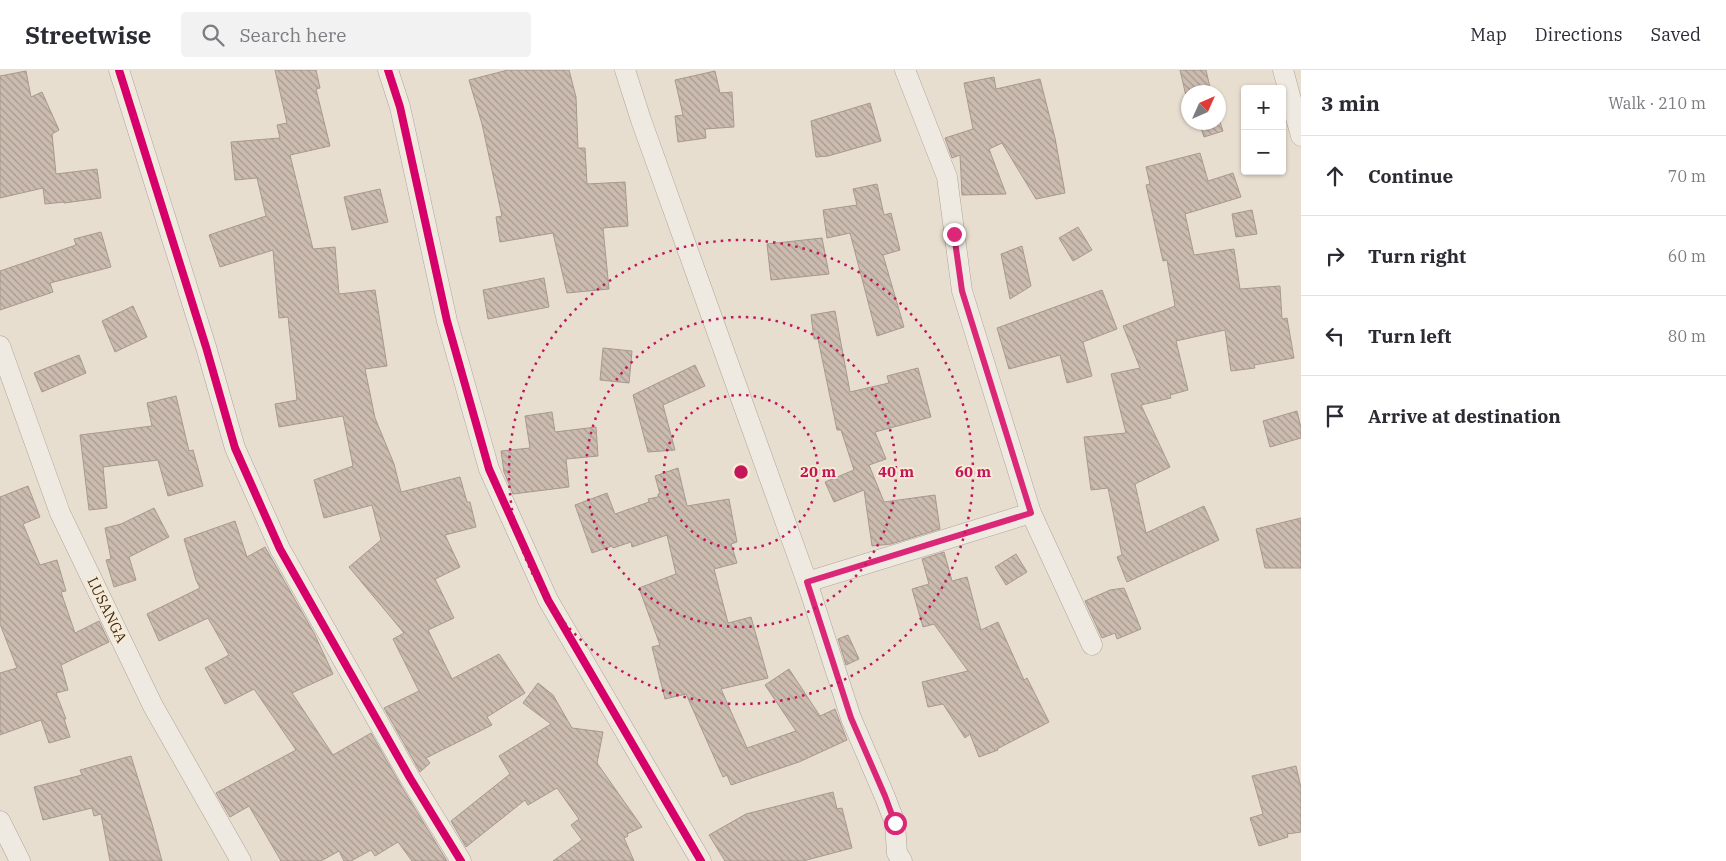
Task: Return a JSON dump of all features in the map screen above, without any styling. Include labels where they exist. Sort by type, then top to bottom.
[{"type":"street","points":[[119,70],[206,346],[235,448],[280,548],[410,778],[461,861]]},
{"type":"street","points":[[388,70],[400,107],[448,321],[489,469],[548,600],[701,861]]},
{"type":"street","points":[[625,70],[641,120],[807,582],[851,718],[895,823],[894,858]]},
{"type":"street","points":[[905,70],[946,177],[962,291],[1031,513],[1092,645]]},
{"type":"street","points":[[1283,70],[1301,136]]},
{"type":"street","name":"LUSANGA","points":[[0,346],[60,513],[153,706],[241,861]]},
{"type":"street","points":[[807,582],[1031,513]]},
{"type":"street","points":[[0,821],[20,861]]},
{"type":"building","points":[[275,70],[316,70],[320,88],[316,89],[330,146],[290,155],[313,249],[335,247],[339,294],[375,290],[387,366],[365,369],[375,418],[394,464],[401,492],[460,477],[467,502],[470,502],[476,527],[445,535],[460,567],[435,579],[454,618],[428,630],[452,679],[499,654],[525,693],[487,717],[492,725],[426,758],[430,763],[420,772],[384,708],[419,691],[393,639],[404,633],[349,567],[381,540],[372,505],[324,518],[314,480],[353,466],[343,416],[279,427],[275,404],[297,400],[288,317],[279,318],[273,250],[220,267],[209,235],[266,216],[257,178],[235,180],[231,142],[280,138],[277,125],[287,123]]},
{"type":"building","points":[[508,70],[569,70],[576,97],[578,148],[585,148],[587,184],[625,182],[628,226],[603,228],[609,289],[567,293],[553,233],[500,242],[496,217],[502,216],[482,124],[469,80]]},
{"type":"building","points":[[1180,70],[1206,70],[1209,85],[1183,85]]},
{"type":"building","points":[[26,71],[31,97],[42,92],[59,130],[52,134],[56,174],[97,169],[101,198],[45,204],[43,188],[0,198],[0,76]]},
{"type":"building","points":[[715,71],[720,93],[732,92],[734,127],[705,129],[706,138],[678,142],[675,116],[683,115],[675,80]]},
{"type":"building","points":[[994,77],[996,89],[1040,79],[1055,138],[1065,193],[1036,199],[1002,143],[989,149],[1006,194],[962,195],[960,155],[952,158],[945,138],[973,129],[964,83]]},
{"type":"building","points":[[870,103],[881,141],[828,156],[816,157],[811,121]]},
{"type":"building","points":[[1202,130],[1223,130],[1223,131],[1204,137]]},
{"type":"building","points":[[1200,153],[1208,181],[1233,173],[1241,197],[1185,214],[1194,255],[1234,249],[1240,289],[1280,286],[1282,319],[1287,318],[1294,358],[1254,365],[1255,368],[1231,371],[1225,330],[1176,341],[1188,390],[1170,395],[1171,398],[1141,405],[1170,467],[1135,484],[1146,533],[1204,506],[1219,540],[1127,582],[1117,557],[1122,555],[1108,488],[1091,490],[1084,437],[1126,433],[1111,374],[1140,368],[1123,326],[1175,306],[1167,260],[1163,261],[1146,185],[1150,184],[1146,167]]},
{"type":"building","points":[[877,184],[884,215],[891,213],[900,250],[883,255],[904,327],[877,336],[850,233],[827,238],[823,210],[857,205],[853,189]]},
{"type":"building","points":[[380,189],[388,222],[352,230],[344,197]]},
{"type":"building","points":[[1252,210],[1257,234],[1236,237],[1232,214]]},
{"type":"building","points":[[1078,227],[1092,250],[1073,261],[1059,238]]},
{"type":"building","points":[[101,232],[111,267],[50,283],[53,292],[0,310],[0,271],[76,245],[74,239]]},
{"type":"building","points":[[822,238],[829,274],[771,280],[767,244]]},
{"type":"building","points":[[1022,246],[1031,286],[1010,299],[1001,254]]},
{"type":"building","points":[[544,278],[549,307],[488,319],[483,290]]},
{"type":"building","points":[[1102,290],[1117,329],[1083,342],[1092,376],[1067,383],[1060,355],[1009,369],[997,328]]},
{"type":"building","points":[[133,306],[147,337],[115,352],[102,321]]},
{"type":"building","points":[[835,311],[850,392],[889,383],[887,376],[918,368],[931,417],[875,432],[886,459],[869,465],[884,502],[935,495],[940,529],[891,544],[872,546],[864,490],[834,502],[825,482],[854,470],[841,430],[837,430],[818,339],[814,339],[811,315]]},
{"type":"building","points":[[603,348],[632,351],[629,383],[600,380]]},
{"type":"building","points":[[79,355],[86,373],[42,392],[34,373]]},
{"type":"building","points":[[695,365],[705,386],[663,405],[675,450],[648,452],[633,395]]},
{"type":"building","points":[[176,396],[189,451],[193,450],[203,486],[168,496],[158,460],[103,467],[107,508],[89,510],[80,435],[152,426],[147,403]]},
{"type":"building","points":[[1297,411],[1301,438],[1270,447],[1263,421]]},
{"type":"building","points":[[552,412],[555,432],[596,427],[598,456],[566,459],[569,487],[513,494],[504,472],[501,451],[530,448],[525,416]]},
{"type":"building","points":[[678,468],[687,506],[729,499],[737,542],[731,544],[737,563],[714,569],[728,623],[751,617],[768,678],[721,689],[747,748],[796,731],[765,685],[789,669],[820,716],[835,709],[847,740],[799,762],[731,785],[727,775],[723,777],[686,694],[665,699],[652,647],[660,645],[639,588],[676,574],[667,535],[632,547],[631,542],[592,553],[575,505],[607,493],[615,514],[649,502],[648,499],[658,497],[658,494],[660,494],[655,476]]},
{"type":"building","points":[[28,486],[40,517],[23,524],[40,565],[57,560],[66,591],[61,592],[75,633],[99,621],[109,642],[61,665],[68,690],[56,693],[66,719],[64,719],[70,737],[49,743],[41,720],[0,735],[0,673],[17,668],[0,624],[0,497]]},
{"type":"building","points":[[154,508],[169,537],[129,557],[136,580],[114,587],[106,560],[111,559],[105,528],[121,524]]},
{"type":"building","points":[[1301,518],[1301,568],[1265,568],[1256,529]]},
{"type":"building","points":[[235,521],[247,557],[265,547],[314,633],[333,674],[292,693],[333,755],[371,733],[447,861],[412,861],[398,842],[375,856],[371,850],[351,861],[344,861],[339,851],[321,861],[281,861],[249,806],[230,817],[216,793],[296,750],[254,689],[225,704],[205,668],[229,655],[208,618],[159,641],[147,614],[200,588],[184,539]]},
{"type":"building","points":[[944,552],[952,581],[967,577],[981,630],[998,622],[1024,680],[1027,678],[1049,722],[998,750],[979,757],[970,734],[965,738],[943,704],[928,707],[922,682],[968,671],[934,624],[923,627],[912,589],[929,584],[922,559]]},
{"type":"building","points":[[1016,554],[1027,572],[1006,585],[995,567]]},
{"type":"building","points":[[1124,588],[1141,629],[1117,639],[1115,633],[1102,638],[1085,601],[1110,590]]},
{"type":"building","points":[[848,635],[859,659],[846,665],[838,639]]},
{"type":"building","points":[[538,683],[553,695],[572,728],[603,732],[597,763],[642,827],[627,834],[628,836],[624,838],[634,861],[553,861],[582,840],[571,825],[579,819],[557,788],[528,805],[525,800],[466,847],[451,821],[510,774],[499,756],[551,724],[523,703]]},
{"type":"building","points":[[131,756],[162,861],[110,861],[101,814],[94,816],[92,808],[43,820],[34,787],[82,775],[80,770]]},
{"type":"building","points":[[1296,766],[1301,788],[1301,832],[1287,834],[1288,837],[1259,846],[1250,818],[1263,814],[1252,776]]},
{"type":"building","points":[[833,792],[837,809],[842,808],[852,848],[803,861],[725,861],[709,835],[746,814]]},
{"type":"cycle path","points":[[119,70],[206,347],[235,448],[280,549],[410,778],[461,861]]},
{"type":"cycle path","points":[[388,70],[400,107],[447,321],[489,469],[548,600],[701,861]]},
{"type":"route","points":[[895,823],[851,718],[807,582],[1031,513],[962,291],[954,234]]}]
